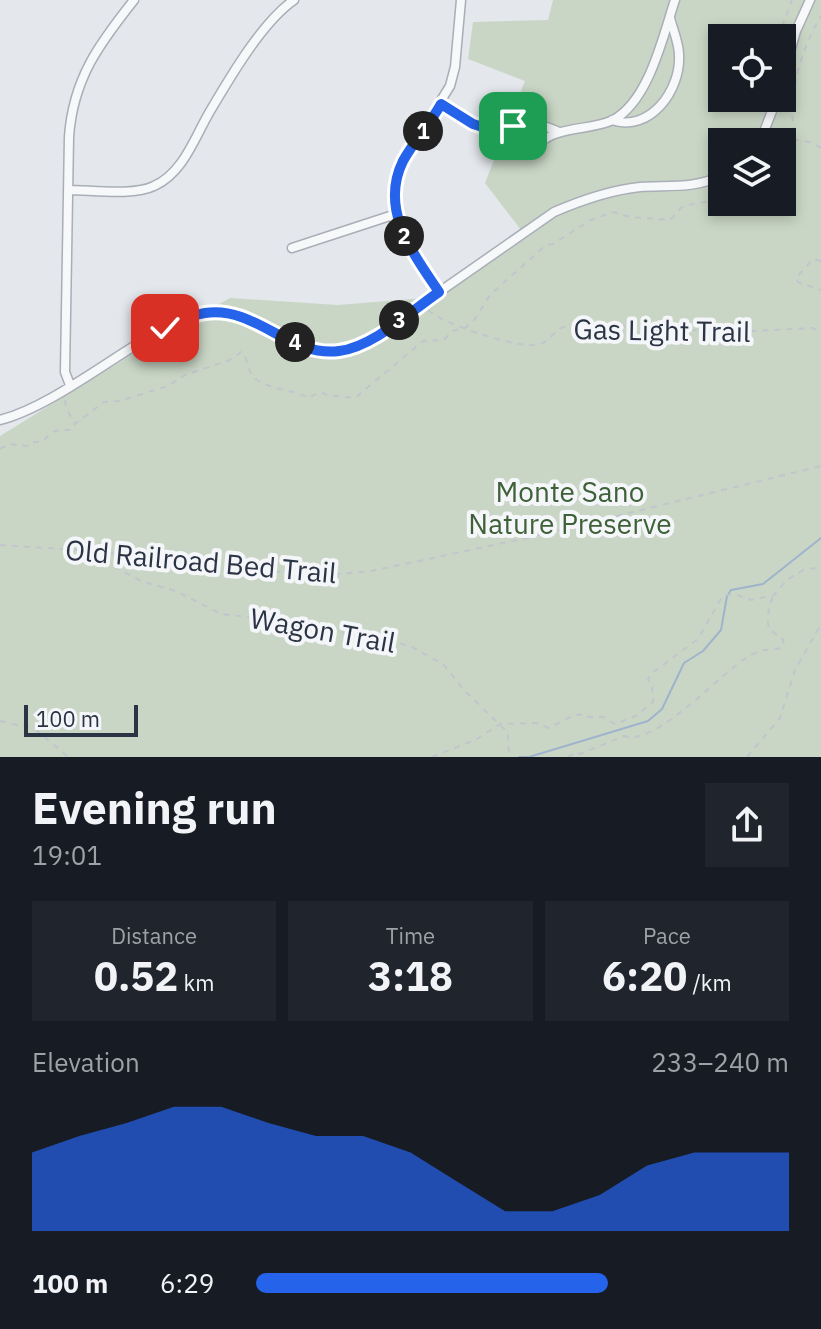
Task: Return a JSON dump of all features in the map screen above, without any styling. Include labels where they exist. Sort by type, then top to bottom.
[{"type":"street","points":[[68,386],[65,372],[71,118],[77,88],[104,38],[134,0]]},
{"type":"street","points":[[68,190],[141,190],[154,186],[181,163],[254,43],[271,19],[294,0]]},
{"type":"street","points":[[439,292],[399,226],[395,196],[399,171],[450,86],[455,67],[461,0]]},
{"type":"street","points":[[441,104],[473,124],[530,144],[539,143],[559,132],[612,120],[633,103],[645,85],[675,0]]},
{"type":"street","points":[[796,31],[810,0]]},
{"type":"street","points":[[612,120],[638,122],[654,112],[672,89],[679,56],[669,18]]},
{"type":"street","points":[[502,133],[527,120],[559,132]]},
{"type":"street","points":[[0,426],[4,418],[68,386],[165,328],[204,313],[240,315],[300,345],[339,351],[366,343],[554,212],[616,191],[708,180]]},
{"type":"street","points":[[292,248],[396,214]]},
{"type":"path","points":[[783,24],[792,0]]},
{"type":"path","points":[[792,128],[796,72],[821,16]]},
{"type":"path","points":[[796,140],[821,148]]},
{"type":"path","points":[[821,261],[813,259],[796,278],[798,282],[821,290]]},
{"type":"path","name":"Gas Light Trail","points":[[422,303],[437,318],[527,346],[545,342],[558,329],[566,326],[666,326],[713,333],[812,328],[821,331]]},
{"type":"path","points":[[68,386],[66,407],[75,424]]},
{"type":"path","name":"Old Railroad Bed Trail","points":[[0,545],[94,551],[226,568],[329,575],[371,571],[527,538],[821,466]]},
{"type":"path","name":"Wagon Trail","points":[[94,551],[113,566],[141,581],[176,591],[221,614],[301,623],[321,631],[365,634],[410,646],[443,664],[465,691],[500,724],[508,734],[509,757]]},
{"type":"path","points":[[568,757],[624,736],[635,738],[661,728],[743,659],[760,649],[782,646],[782,637],[771,632],[769,626],[769,607],[774,595],[787,580],[805,569],[821,568]]},
{"type":"path","points":[[432,757],[475,740],[500,724],[536,723],[549,728],[572,716],[584,714],[588,717],[600,716],[615,724],[636,716],[653,702],[652,684],[648,680],[651,674],[698,639],[717,610],[719,598],[729,593],[751,600],[774,595]]},
{"type":"path","points":[[747,757],[780,718],[795,670],[821,624]]},
{"type":"path","points":[[0,721],[35,729],[68,757]]},
{"type":"green space","name":"Monte Sano Nature Preserve","points":[[553,0],[821,0],[821,757],[0,757],[0,436],[170,331],[230,298],[338,305],[436,297],[524,234],[485,183],[525,81],[468,59],[473,22],[548,20]]},
{"type":"waterway","points":[[519,757],[529,757],[648,721],[662,709],[684,663],[703,651],[721,630],[727,596],[731,590],[763,584],[821,538]]},
{"type":"route","points":[[165,328],[204,313],[230,313],[314,349],[339,351],[366,343],[439,292],[408,244],[396,214],[399,171],[414,143],[441,104],[487,130],[502,133],[513,126]]}]
